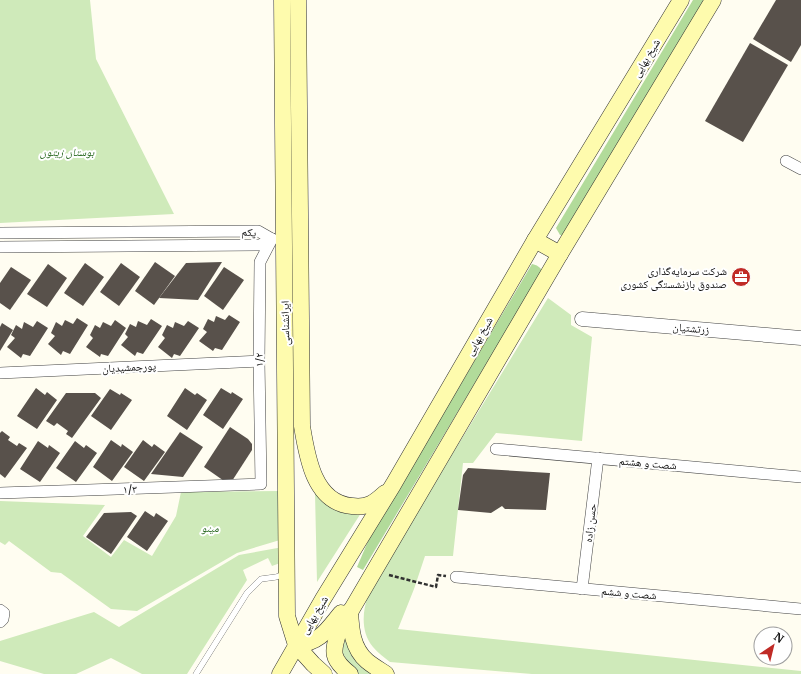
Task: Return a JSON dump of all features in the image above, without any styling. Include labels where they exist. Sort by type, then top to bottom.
[{"type":"main road","name":"ایرانشناسی","points":[[282,0],[278,239],[287,616],[296,645]]},
{"type":"main road","name":"ایرانشناسی","points":[[298,0],[302,426],[306,451],[320,487],[327,496],[342,505],[358,507],[374,503],[393,485]]},
{"type":"main road","name":"شیخ بهایی","points":[[280,674],[393,485],[535,240],[681,0]]},
{"type":"main road","points":[[350,674],[339,664],[334,656],[334,647],[339,631],[560,254],[713,0]]},
{"type":"main road","points":[[278,239],[300,238]]},
{"type":"main road","points":[[535,240],[560,254]]},
{"type":"main road","points":[[296,645],[308,644],[321,636],[344,609],[371,567],[377,565]]},
{"type":"main road","points":[[354,605],[351,630],[354,642],[366,661],[386,674]]},
{"type":"main road","points":[[296,645],[324,674]]},
{"type":"street","points":[[786,160],[801,169]]},
{"type":"street","name":"یکم","points":[[0,233],[258,231],[278,239]]},
{"type":"street","name":"یکم","points":[[0,247],[260,245],[278,239]]},
{"type":"street","name":"۱/۲","points":[[261,484],[259,361],[260,262],[278,239]]},
{"type":"street","name":"زرتشتیان","points":[[582,319],[801,338]]},
{"type":"street","name":"پورجمشیدیان","points":[[0,373],[259,361]]},
{"type":"street","name":"شصت و هشتم","points":[[496,449],[801,477]]},
{"type":"street","name":"حسن زاده","points":[[582,589],[598,458]]},
{"type":"street","name":"۱/۳","points":[[0,493],[261,484]]},
{"type":"street","name":"شصت و ششم","points":[[456,577],[801,609]]},
{"type":"street","points":[[0,610],[4,613],[3,619],[0,622]]},
{"type":"lane","points":[[196,674],[247,593],[261,579],[287,574]]},
{"type":"path","points":[[377,565],[436,587],[438,575],[456,577]]},
{"type":"green space","name":"بوستان زیتون","points":[[0,0],[90,0],[96,59],[174,214],[0,223]]},
{"type":"green space","points":[[693,0],[705,0],[566,236],[560,235],[556,228]]},
{"type":"green space","points":[[532,264],[538,266],[542,271],[363,570],[357,567],[369,539]]},
{"type":"green space","points":[[548,298],[571,315],[571,325],[592,337],[582,441],[496,433],[473,463],[463,463],[453,556],[425,556],[398,629],[801,671],[801,674],[532,674],[390,662],[373,647],[366,635],[364,615],[366,602],[368,596]]},
{"type":"green space","name":"مینو","points":[[281,491],[280,540],[237,553],[137,611],[111,609],[61,573],[51,572],[9,541],[5,545],[0,542],[0,501],[105,505],[83,536],[111,557],[124,540],[152,556],[176,516],[181,492]]},
{"type":"green space","points":[[315,493],[332,509],[361,513],[317,582]]},
{"type":"green space","points":[[283,547],[283,562],[272,566],[268,558],[243,570],[247,580],[187,674],[142,674],[111,658],[76,674],[44,674],[0,661],[0,641],[94,612],[119,627],[239,555]]},
{"type":"green space","points":[[347,636],[372,674],[358,674],[346,661],[343,648]]},
{"type":"building","points":[[776,0],[801,0],[801,45],[791,62],[753,39]]},
{"type":"building","points":[[750,43],[788,65],[743,142],[705,121]]},
{"type":"building","points":[[155,262],[175,276],[154,305],[135,291]]},
{"type":"building","points":[[222,262],[198,300],[159,298],[186,263]]},
{"type":"building","points":[[85,263],[104,277],[83,306],[64,293]]},
{"type":"building","points":[[121,263],[140,277],[119,306],[100,292]]},
{"type":"building","points":[[48,264],[67,278],[47,307],[27,294]]},
{"type":"building","points":[[11,267],[31,280],[10,310],[0,303],[0,283]]},
{"type":"building","points":[[224,267],[244,280],[223,310],[204,296]]},
{"type":"building","points":[[229,315],[240,322],[222,350],[215,348],[213,351],[199,341],[207,332],[203,329],[208,319],[214,322],[216,316],[225,320]]},
{"type":"building","points":[[77,318],[88,325],[70,354],[63,351],[61,355],[48,344],[55,336],[51,333],[56,322],[62,326],[65,320],[73,324]]},
{"type":"building","points":[[151,319],[162,326],[143,354],[137,352],[135,356],[121,345],[128,337],[125,334],[130,324],[136,327],[138,321],[147,325]]},
{"type":"building","points":[[115,320],[126,328],[108,356],[101,354],[100,357],[86,347],[93,338],[90,335],[95,325],[100,328],[103,322],[111,326]]},
{"type":"building","points":[[37,321],[48,328],[30,356],[23,354],[21,358],[7,347],[15,338],[11,335],[16,325],[22,329],[24,322],[33,327]]},
{"type":"building","points":[[188,321],[199,328],[180,356],[174,354],[172,358],[158,347],[165,338],[162,335],[167,325],[173,328],[175,322],[184,326]]},
{"type":"building","points":[[2,323],[13,330],[0,351],[0,327]]},
{"type":"building","points":[[36,388],[45,395],[47,392],[57,400],[37,429],[17,416]]},
{"type":"building","points":[[185,388],[195,395],[197,393],[207,400],[187,430],[167,416]]},
{"type":"building","points":[[221,388],[231,394],[232,392],[243,399],[223,429],[203,415]]},
{"type":"building","points":[[110,389],[120,395],[121,393],[132,400],[111,430],[91,416]]},
{"type":"building","points":[[66,393],[95,393],[101,398],[72,438],[66,434],[68,431],[57,423],[54,426],[46,421]]},
{"type":"building","points":[[230,427],[248,439],[252,444],[252,450],[232,481],[227,483],[204,467]]},
{"type":"building","points":[[2,431],[10,437],[8,440],[17,446],[19,443],[27,448],[5,478],[0,474],[0,433]]},
{"type":"building","points":[[180,432],[203,447],[183,477],[151,474]]},
{"type":"building","points":[[111,440],[121,447],[122,444],[133,452],[112,481],[93,467]]},
{"type":"building","points":[[143,440],[152,447],[154,444],[165,452],[144,481],[124,467]]},
{"type":"building","points":[[38,441],[48,448],[49,445],[60,453],[40,482],[20,469]]},
{"type":"building","points":[[75,441],[84,448],[86,445],[97,453],[76,482],[56,468]]},
{"type":"building","points":[[468,468],[550,473],[546,510],[505,509],[502,506],[491,513],[458,510],[463,475]]},
{"type":"building","points":[[145,511],[154,517],[156,513],[168,521],[147,551],[127,537]]},
{"type":"building","points":[[131,512],[137,516],[111,554],[86,537],[104,513]]},
{"type":"place","name":"شرکت سرمایه‌گذاری صندوق بازنشستگی کشوری","points":[[741,277]]}]
